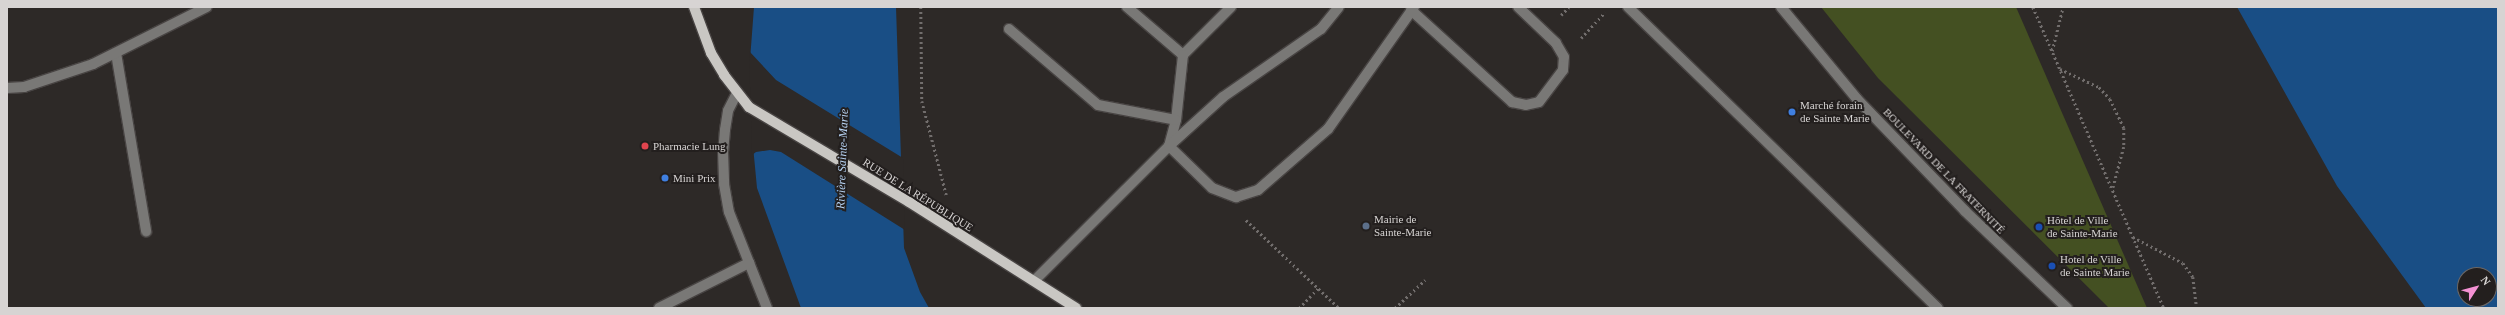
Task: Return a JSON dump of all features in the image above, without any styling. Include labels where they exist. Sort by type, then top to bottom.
[{"type":"main road","name":"RUE DE LA RÉPUBLIQUE","points":[[694,7],[711,53],[737,93],[748,106],[909,202],[1076,308]]},
{"type":"street","points":[[7,88],[24,87],[93,64],[207,7]]},
{"type":"street","points":[[1127,7],[1183,55]]},
{"type":"street","points":[[1169,146],[1176,120],[1183,55],[1231,7]]},
{"type":"street","points":[[1034,281],[1169,146],[1223,97],[1321,29],[1339,7]]},
{"type":"street","points":[[1169,146],[1212,188],[1236,197],[1258,190],[1328,129],[1413,8],[1512,102],[1526,105],[1539,102],[1563,70],[1564,56],[1556,43],[1518,7]]},
{"type":"street","points":[[1628,7],[1938,308]]},
{"type":"street","name":"BOULEVARD DE LA FRATERNITÉ","points":[[1781,7],[1857,99],[1964,211],[2067,308]]},
{"type":"street","points":[[1009,29],[1098,105],[1176,120]]},
{"type":"street","points":[[116,52],[146,231]]},
{"type":"street","points":[[737,93],[728,111],[725,130],[723,151],[724,184],[729,212],[768,308]]},
{"type":"street","points":[[659,308],[749,263]]},
{"type":"path","points":[[921,7],[922,101],[957,232]]},
{"type":"path","points":[[1580,39],[1609,7]]},
{"type":"path","points":[[2033,7],[2164,308]]},
{"type":"path","points":[[2052,52],[2063,7]]},
{"type":"path","points":[[2060,69],[2099,87],[2110,99],[2124,128],[2124,147],[2113,189]]},
{"type":"path","points":[[1212,188],[1339,308]]},
{"type":"path","points":[[2133,237],[2169,254],[2183,263],[2193,277],[2197,308]]},
{"type":"path","points":[[1396,308],[1425,280]]},
{"type":"path","points":[[1299,308],[1318,288]]},
{"type":"green space","points":[[1821,7],[2016,7],[2147,308],[2109,308],[1878,78]]},
{"type":"water","name":"Rivière Sainte-Marie","points":[[754,7],[896,7],[904,248],[920,292],[929,308],[801,308],[757,188],[753,146],[750,60]]},
{"type":"water","points":[[2237,7],[2498,7],[2498,308],[2426,308],[2337,186]]},
{"type":"pier","points":[[749,51],[776,80],[903,158],[905,230],[781,152],[770,150],[756,152],[752,155]]},
{"type":"place","name":"Marché forain de Sainte Marie","points":[[1792,112]]},
{"type":"place","name":"Pharmacie Lung","points":[[645,146]]},
{"type":"place","name":"Mini Prix","points":[[665,178]]},
{"type":"place","name":"Mairie de Sainte-Marie","points":[[1366,226]]},
{"type":"place","name":"Hôtel de Ville de Sainte-Marie","points":[[2039,227]]},
{"type":"place","name":"Hotel de Ville de Sainte Marie","points":[[2052,266]]}]
